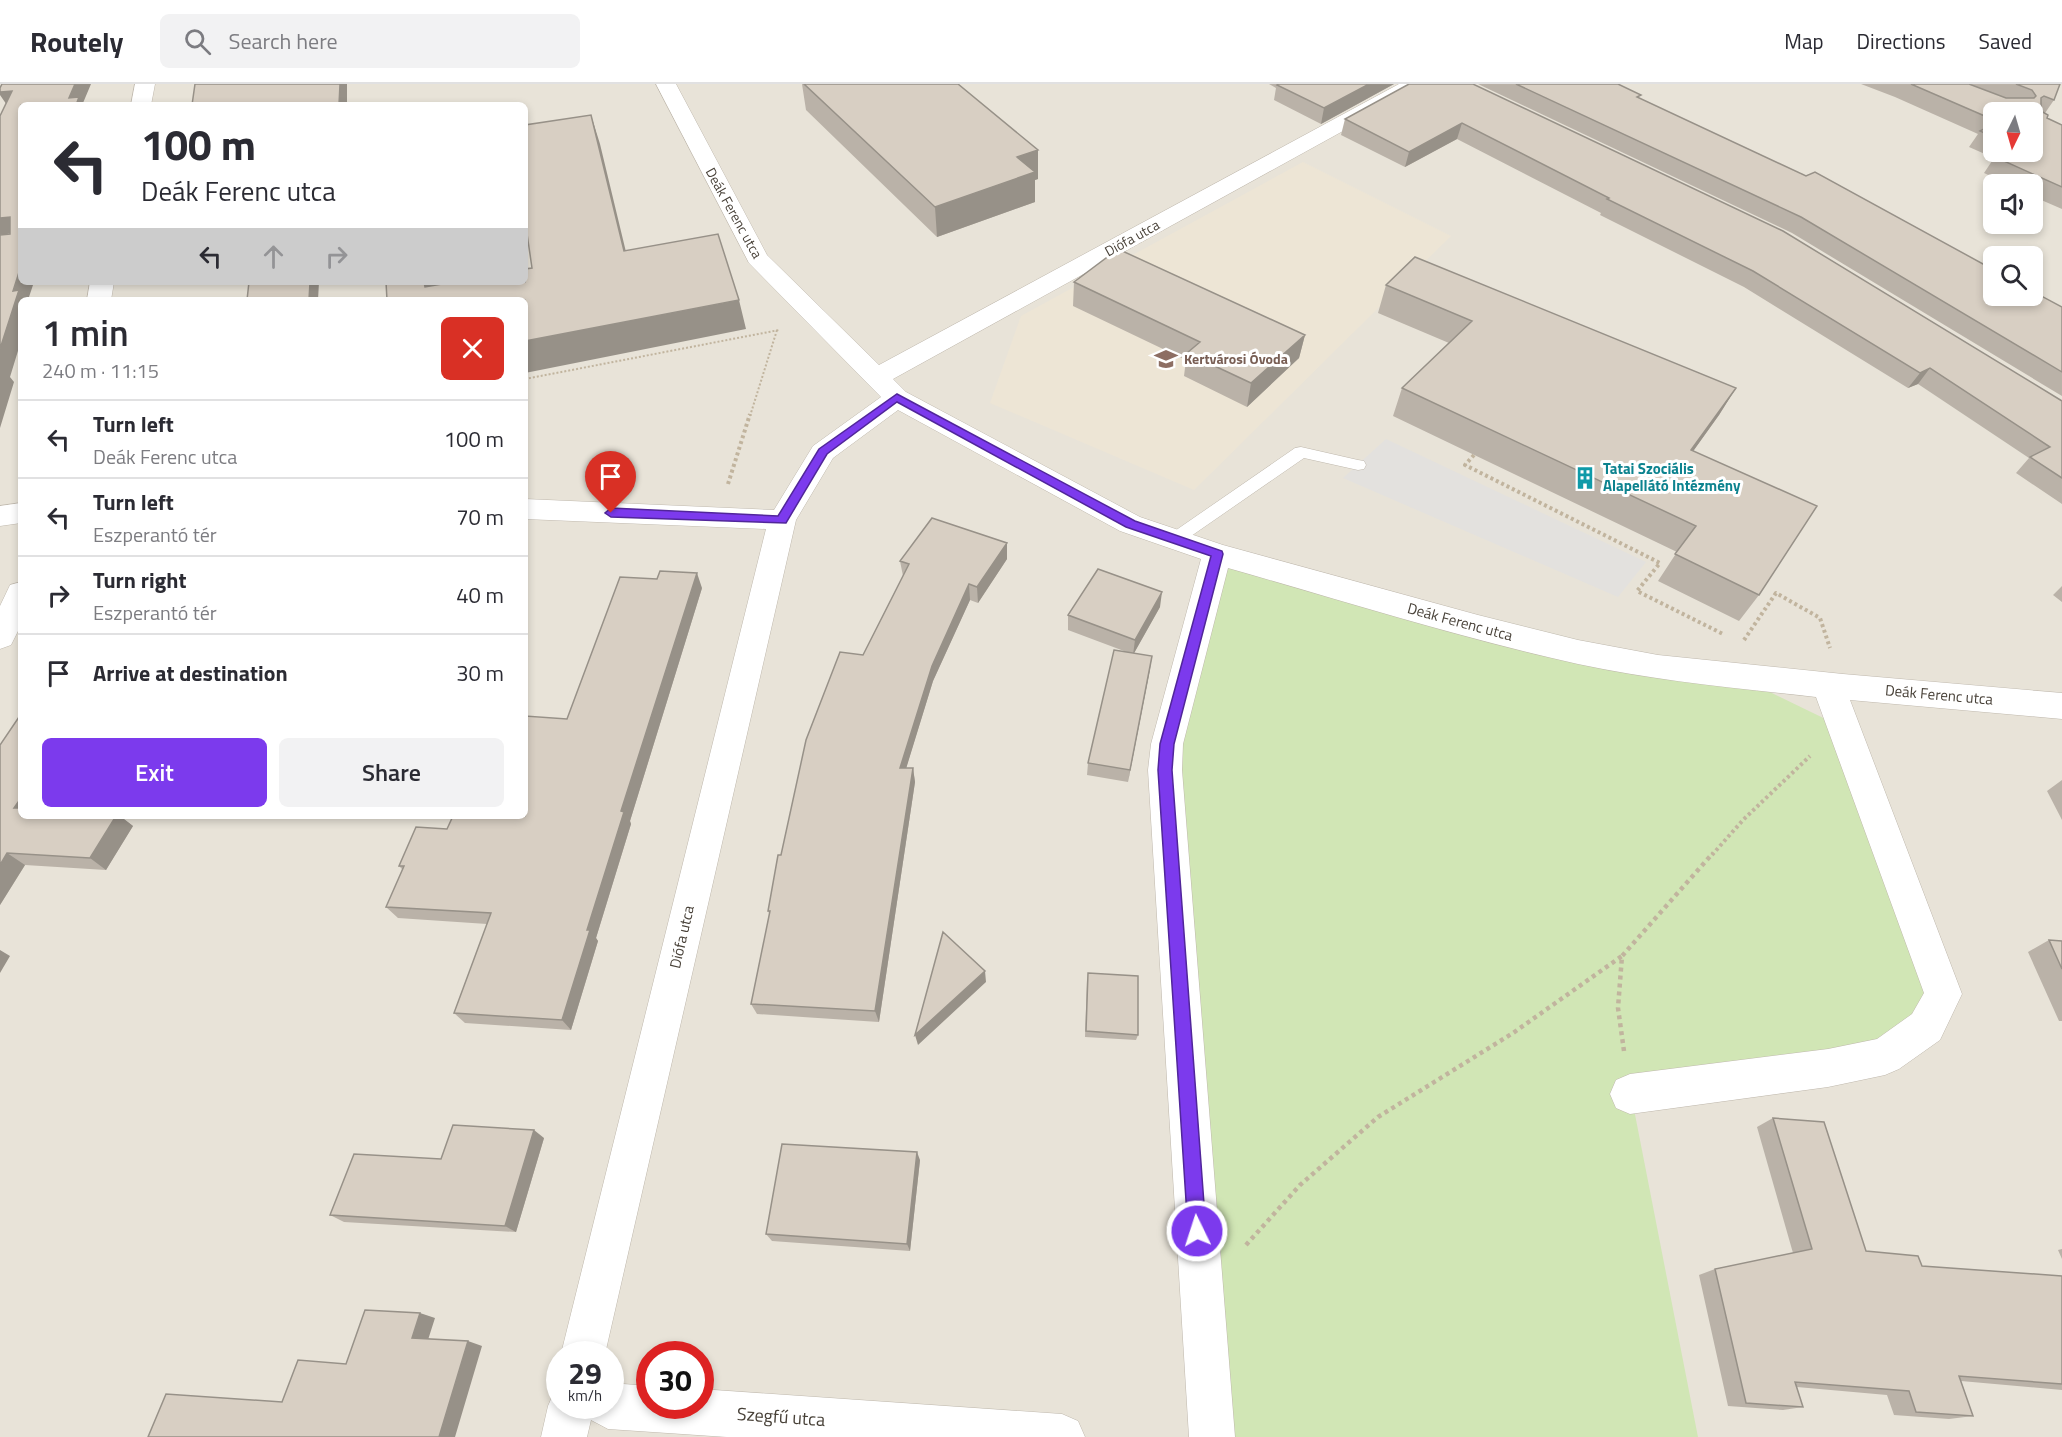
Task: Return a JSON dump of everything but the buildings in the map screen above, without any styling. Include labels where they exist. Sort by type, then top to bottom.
[{"type":"street","points":[[142,102],[145,84]]},
{"type":"street","name":"Deák Ferenc utca","points":[[666,84],[757,258],[876,377]]},
{"type":"street","name":"Diófa utca","points":[[876,377],[1414,84]]},
{"type":"street","points":[[876,377],[897,398]]},
{"type":"street","name":"Deák Ferenc utca","points":[[897,398],[1130,524],[1217,554],[1392,604],[1578,652],[1658,668],[2062,705]]},
{"type":"street","name":"Diófa utca","points":[[586,1341],[782,520],[823,452],[897,398]]},
{"type":"street","points":[[528,510],[782,520]]},
{"type":"street","points":[[0,516],[18,513]]},
{"type":"street","points":[[1212,1437],[1165,770],[1167,744],[1217,554]]},
{"type":"street","points":[[0,637],[18,599]]},
{"type":"street","points":[[1630,1094],[1828,1068],[1885,1056],[1926,1027],[1943,994],[1844,728],[1836,686]]},
{"type":"street","name":"Szegfű utca","points":[[624,1407],[1062,1437]]},
{"type":"street","points":[[564,1437],[568,1419]]},
{"type":"lane","points":[[1175,539],[1301,452],[1358,465]]},
{"type":"path","points":[[528,378],[821,322]]},
{"type":"path","points":[[718,516],[777,330]]},
{"type":"path","points":[[1474,455],[1465,465],[1660,563],[1637,591],[1731,638]]},
{"type":"path","points":[[1741,644],[1776,593],[1820,618],[1836,686]]},
{"type":"path","points":[[1202,1299],[1230,1262],[1300,1185],[1378,1117],[1513,1033],[1622,956],[1743,820],[1800,764],[1844,728]]},
{"type":"path","points":[[1622,956],[1618,1008],[1630,1094]]},
{"type":"shaded area","points":[[0,84],[2062,84],[2062,1437],[0,1437]]},
{"type":"shaded area","name":"Kertvárosi Óvoda","points":[[1303,162],[1451,236],[1194,490],[990,403],[1021,316]]},
{"type":"shaded area","points":[[1386,439],[1646,562],[1618,597],[1343,478]]},
{"type":"green space","points":[[1217,554],[1392,604],[1735,675],[1844,728],[1943,994],[1885,1056],[1631,1094],[1698,1437],[1212,1437],[1165,770]]},
{"type":"place","name":"Kertvárosi Óvoda","points":[[1166,359]]},
{"type":"place","name":"Tatai Szociális Alapellátó Intézmény","points":[[1585,478]]},
{"type":"route","points":[[611,513],[782,520],[823,452],[897,398],[1130,524],[1217,554],[1167,744],[1165,770],[1197,1231]]}]
